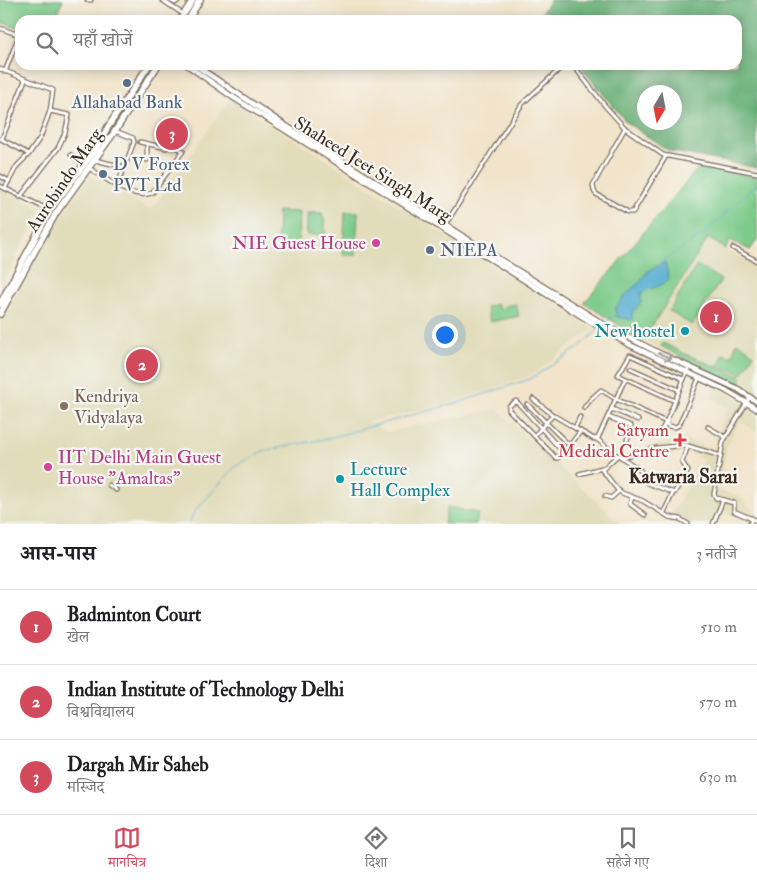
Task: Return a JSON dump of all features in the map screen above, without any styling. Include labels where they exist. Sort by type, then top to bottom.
[{"type":"highway","points":[[186,15],[193,0]]},
{"type":"highway","points":[[187,15],[200,0]]},
{"type":"highway","name":"Aurobindo Marg","points":[[0,304],[53,212],[86,166],[108,127],[146,70]]},
{"type":"highway","name":"Aurobindo Marg","points":[[86,166],[94,160],[115,131],[155,70]]},
{"type":"highway","name":"Aurobindo Marg","points":[[0,314],[10,299],[53,212]]},
{"type":"main road","name":"Shaheed Jeet Singh Marg","points":[[194,70],[231,96],[649,355],[699,378],[757,409]]},
{"type":"main road","name":"Shaheed Jeet Singh Marg","points":[[202,70],[444,227]]},
{"type":"main road","name":"Shaheed Jeet Singh Marg","points":[[603,326],[738,389],[757,402]]},
{"type":"street","points":[[162,0],[180,15]]},
{"type":"street","points":[[170,0],[175,3],[178,0]]},
{"type":"street","points":[[0,28],[15,34]]},
{"type":"street","points":[[5,72],[15,46]]},
{"type":"street","points":[[0,69],[53,90],[50,111],[40,138],[30,154],[17,166],[5,188]]},
{"type":"street","points":[[444,227],[522,104],[559,70]]},
{"type":"street","points":[[577,70],[625,128],[666,156],[757,173]]},
{"type":"street","points":[[25,80],[1,139],[30,154]]},
{"type":"street","points":[[20,197],[58,148],[65,133],[69,115],[50,111]]},
{"type":"street","points":[[625,128],[593,185],[596,194],[628,212],[632,212],[666,156]]},
{"type":"street","points":[[115,131],[133,138],[134,142],[121,176]]},
{"type":"street","points":[[140,142],[166,148],[171,143],[188,155]]},
{"type":"street","points":[[146,160],[147,144]]},
{"type":"street","points":[[71,155],[132,193],[148,194],[154,190],[183,151]]},
{"type":"street","points":[[94,160],[124,167]]},
{"type":"street","points":[[0,176],[9,181]]},
{"type":"street","points":[[0,186],[53,212]]},
{"type":"street","points":[[733,248],[757,261]]},
{"type":"street","points":[[675,401],[618,375],[630,355],[683,380]]},
{"type":"street","points":[[662,429],[689,367]]},
{"type":"street","points":[[630,368],[679,390]]},
{"type":"street","points":[[584,408],[600,390],[666,422],[668,426],[675,427],[679,424],[699,378]]},
{"type":"street","points":[[597,439],[624,379]]},
{"type":"street","points":[[750,397],[726,437],[720,456],[714,494],[716,498],[734,503],[734,511],[757,521]]},
{"type":"street","points":[[534,399],[553,415],[580,432],[597,439],[619,457],[640,470],[647,483],[673,493]]},
{"type":"street","points":[[564,453],[516,401],[509,406],[509,410],[555,457],[558,458],[564,453],[580,432]]},
{"type":"street","points":[[527,404],[570,446]]},
{"type":"street","points":[[612,409],[638,420]]},
{"type":"street","points":[[534,436],[553,415]]},
{"type":"street","points":[[608,416],[631,426],[627,440]]},
{"type":"street","points":[[575,428],[580,417]]},
{"type":"street","points":[[708,427],[726,437]]},
{"type":"street","points":[[579,474],[602,468],[619,457],[657,448],[685,445],[720,456]]},
{"type":"street","points":[[664,512],[673,493],[676,492],[688,471],[682,462],[688,446]]},
{"type":"street","points":[[602,468],[619,491],[643,501],[671,518],[680,519],[688,524]]},
{"type":"street","points":[[109,485],[116,490]]},
{"type":"street","points":[[604,496],[611,498],[619,491]]},
{"type":"street","points":[[632,497],[630,504],[645,515]]},
{"type":"street","points":[[713,524],[723,500]]},
{"type":"street","points":[[750,524],[752,518]]},
{"type":"shaded area","points":[[230,99],[593,329],[531,375],[449,403],[368,422],[387,432],[497,409],[621,524],[0,524],[0,321],[62,215],[89,175],[151,210]]},
{"type":"shaded area","points":[[0,188],[41,209],[0,290]]},
{"type":"shaded area","points":[[708,238],[757,267],[757,402],[724,381],[643,340]]},
{"type":"shaded area","points":[[716,387],[757,412],[757,432],[740,421],[727,446],[719,491],[738,495],[753,511],[757,512],[757,518],[755,523],[726,513],[726,508],[717,524],[675,524],[668,520],[704,459],[689,452],[638,459],[634,450],[685,439],[715,450],[715,440],[728,408],[711,398]]},
{"type":"green space","points":[[0,0],[63,0],[56,15],[15,15],[15,27],[0,22]]},
{"type":"green space","points":[[550,0],[757,0],[757,168],[669,151],[638,130],[682,130],[682,85],[637,85],[637,130],[627,123],[583,70],[742,70],[742,15],[540,15]]},
{"type":"green space","points":[[699,167],[757,177],[757,240],[750,250],[730,240],[726,249],[708,238],[643,340],[584,303]]},
{"type":"green space","points":[[278,211],[299,212],[298,245],[277,245]]},
{"type":"green space","points":[[345,212],[358,212],[356,255],[343,255]]},
{"type":"green space","points":[[307,213],[322,213],[325,222],[325,235],[307,235]]},
{"type":"green space","points":[[697,265],[721,280],[692,325],[669,311]]},
{"type":"green space","points":[[497,304],[500,310],[505,306],[516,304],[519,316],[490,322],[486,307]]},
{"type":"green space","points":[[737,342],[754,354],[742,374],[718,365],[724,354],[732,357]]},
{"type":"green space","points":[[663,343],[742,377],[738,388],[661,346]]},
{"type":"green space","points":[[447,507],[478,513],[476,524],[444,524]]},
{"type":"water","points":[[665,262],[669,279],[659,286],[641,293],[641,303],[632,312],[632,320],[617,317],[615,309],[625,295],[641,281],[647,272]]},
{"type":"waterway","points":[[660,264],[705,233],[757,183]]},
{"type":"waterway","points":[[606,323],[616,314]]},
{"type":"waterway","points":[[189,524],[194,512],[236,466],[263,451],[325,439],[457,403],[530,379],[578,348],[599,329]]},
{"type":"place","name":"Allahabad Bank","points":[[127,83]]},
{"type":"place","name":"Dargah Mir Saheb","points":[[172,134]]},
{"type":"place","name":"D V Forex PVT Ltd","points":[[103,174]]},
{"type":"place","name":"NIE Guest House","points":[[376,243]]},
{"type":"place","name":"NIEPA","points":[[430,250]]},
{"type":"place","name":"Badminton Court","points":[[716,317]]},
{"type":"place","name":"New hostel","points":[[685,331]]},
{"type":"place","name":"Indian Institute of Technology Delhi","points":[[142,365]]},
{"type":"place","name":"Kendriya Vidyalaya","points":[[64,406]]},
{"type":"place","name":"Satyam Medical Centre","points":[[680,440]]},
{"type":"place","name":"IIT Delhi Main Guest House \"Amaltas\"","points":[[48,467]]},
{"type":"place","name":"Lecture Hall Complex","points":[[340,479]]},
{"type":"district","name":"Katwaria Sarai","points":[[683,476]]}]
